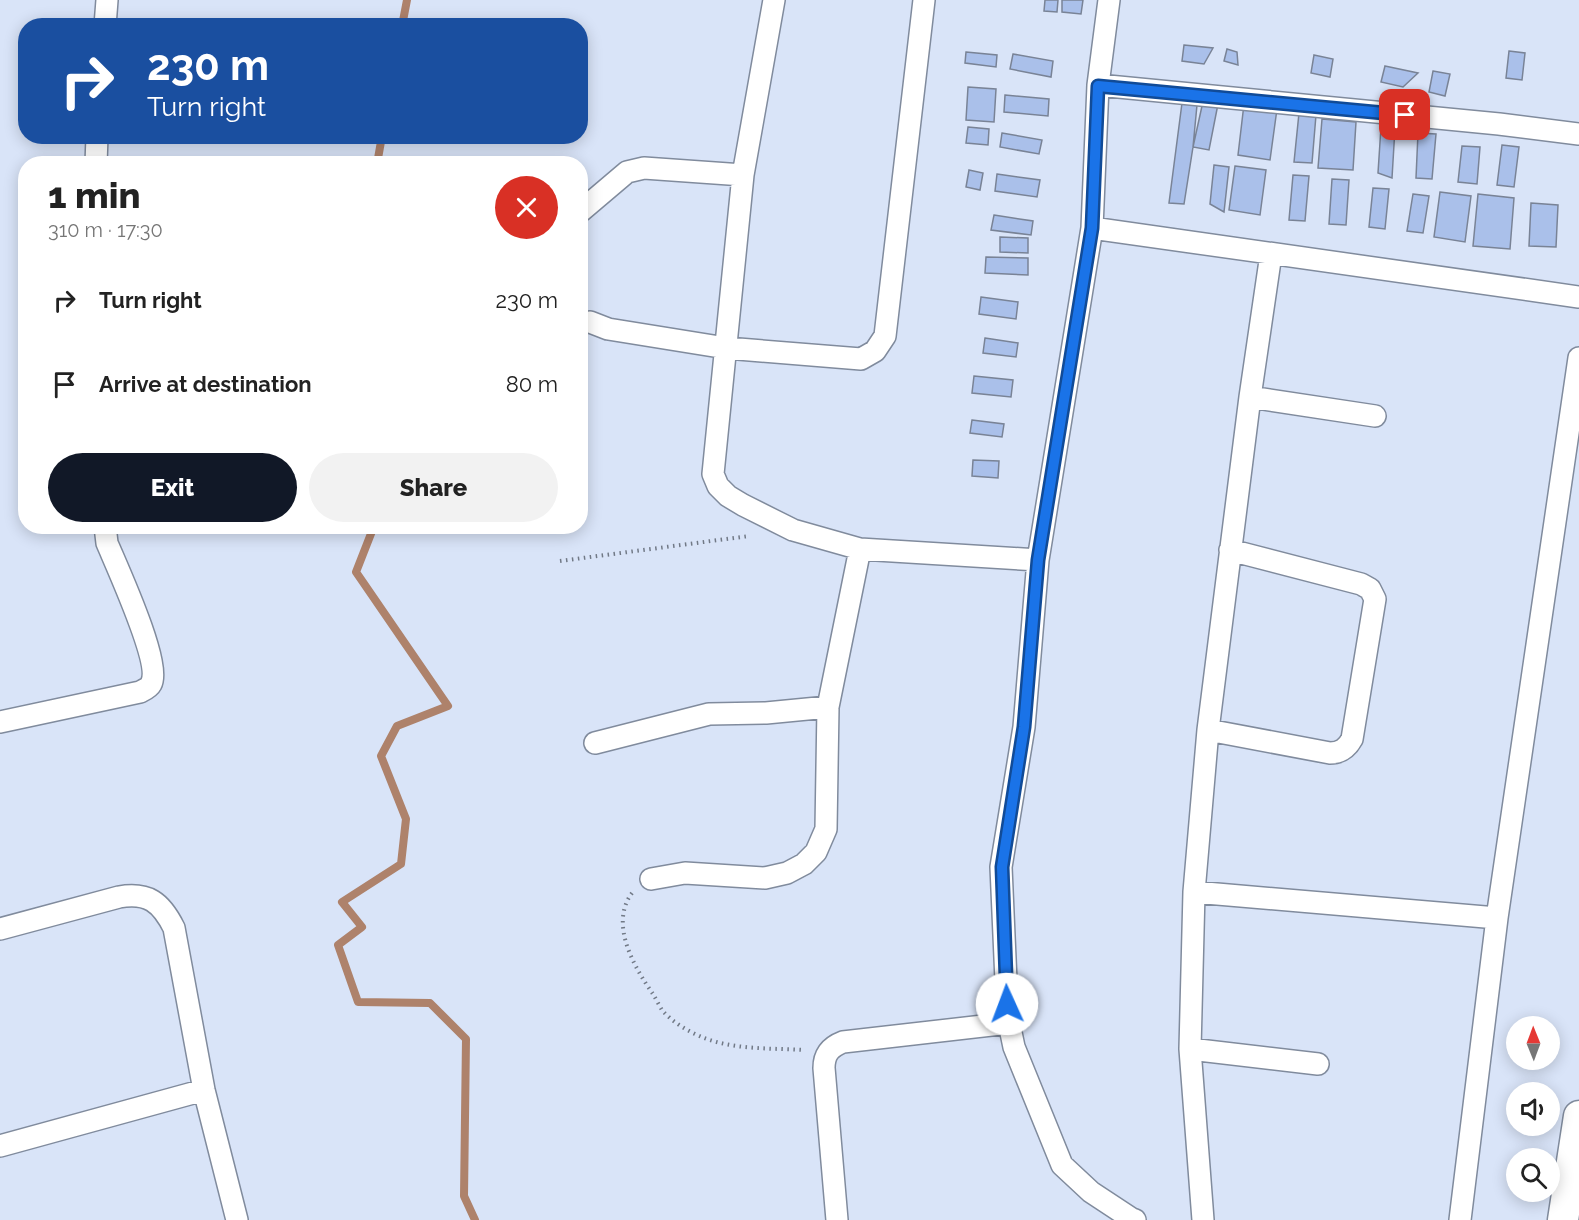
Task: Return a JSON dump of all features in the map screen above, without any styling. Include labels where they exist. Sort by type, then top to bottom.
[{"type":"street","points":[[105,18],[106,0]]},
{"type":"street","points":[[774,0],[743,175],[713,474],[718,486],[728,496],[793,530],[860,549],[1038,560]]},
{"type":"street","points":[[590,322],[608,329],[726,348],[861,359],[875,351],[885,336],[924,0]]},
{"type":"street","points":[[1109,0],[1098,86],[1092,228],[1038,560],[1024,727],[1002,867],[1007,1004],[1014,1047],[1062,1164],[1091,1192],[1136,1220]]},
{"type":"street","points":[[1098,86],[1488,123],[1579,134]]},
{"type":"street","points":[[588,205],[627,172],[645,168],[743,175]]},
{"type":"street","points":[[1092,228],[1579,297]]},
{"type":"street","points":[[1203,1220],[1190,1049],[1194,892],[1208,730],[1250,397],[1271,254]]},
{"type":"street","points":[[1460,1220],[1497,918],[1579,358]]},
{"type":"street","points":[[1250,397],[1375,416]]},
{"type":"street","points":[[0,722],[140,692],[151,684],[153,677],[148,644],[107,543],[106,534]]},
{"type":"street","points":[[651,879],[685,873],[765,878],[787,873],[804,864],[816,852],[826,829],[828,707],[860,549]]},
{"type":"street","points":[[1208,730],[1330,753],[1342,751],[1352,739],[1376,599],[1370,589],[1361,585],[1230,550]]},
{"type":"street","points":[[595,743],[709,714],[766,713],[828,707]]},
{"type":"street","points":[[1194,892],[1497,918]]},
{"type":"street","points":[[0,929],[133,894],[147,897],[160,905],[174,928],[204,1090],[237,1220]]},
{"type":"street","points":[[837,1220],[824,1068],[824,1059],[834,1045],[843,1042],[1009,1023]]},
{"type":"street","points":[[1190,1049],[1318,1064]]},
{"type":"street","points":[[0,1146],[204,1090]]},
{"type":"street","points":[[1563,1220],[1579,1116]]},
{"type":"path","points":[[560,561],[793,530]]},
{"type":"path","points":[[651,879],[638,886],[629,897],[623,912],[625,941],[644,981],[663,1011],[680,1025],[704,1038],[735,1046],[828,1052]]},
{"type":"building","points":[[1045,0],[1058,0],[1057,12],[1044,11]]},
{"type":"building","points":[[1062,0],[1083,0],[1081,14],[1062,12]]},
{"type":"building","points":[[1184,45],[1213,48],[1204,64],[1182,61]]},
{"type":"building","points":[[1227,49],[1237,52],[1238,65],[1224,61]]},
{"type":"building","points":[[1509,51],[1525,53],[1522,80],[1506,78]]},
{"type":"building","points":[[966,52],[997,55],[996,67],[965,63]]},
{"type":"building","points":[[1013,54],[1053,61],[1051,77],[1010,69]]},
{"type":"building","points":[[1314,55],[1333,59],[1330,77],[1311,73]]},
{"type":"building","points":[[1385,66],[1418,73],[1403,87],[1381,82]]},
{"type":"building","points":[[1433,71],[1450,74],[1445,96],[1429,92]]},
{"type":"building","points":[[968,87],[996,89],[994,122],[966,120]]},
{"type":"building","points":[[1005,95],[1049,99],[1048,116],[1004,112]]},
{"type":"building","points":[[1182,103],[1197,105],[1184,204],[1169,203]]},
{"type":"building","points":[[1218,104],[1209,150],[1193,147],[1202,106]]},
{"type":"building","points":[[1244,104],[1277,109],[1270,160],[1238,155]]},
{"type":"building","points":[[1299,113],[1316,115],[1312,163],[1294,162]]},
{"type":"building","points":[[1322,119],[1356,122],[1353,170],[1318,168]]},
{"type":"building","points":[[968,127],[989,129],[988,145],[966,143]]},
{"type":"building","points":[[1381,127],[1395,128],[1392,178],[1378,173]]},
{"type":"building","points":[[1002,133],[1042,140],[1039,154],[1000,147]]},
{"type":"building","points":[[1418,133],[1436,134],[1432,179],[1416,178]]},
{"type":"building","points":[[1502,145],[1519,147],[1514,187],[1497,185]]},
{"type":"building","points":[[1462,146],[1480,147],[1477,184],[1458,182]]},
{"type":"building","points":[[1214,165],[1229,167],[1224,212],[1210,204]]},
{"type":"building","points":[[1235,166],[1266,170],[1260,215],[1229,210]]},
{"type":"building","points":[[969,170],[983,173],[980,190],[966,187]]},
{"type":"building","points":[[997,174],[1040,180],[1037,197],[995,191]]},
{"type":"building","points":[[1293,175],[1309,176],[1305,221],[1289,220]]},
{"type":"building","points":[[1332,179],[1349,180],[1346,225],[1329,224]]},
{"type":"building","points":[[1373,188],[1389,189],[1385,229],[1369,227]]},
{"type":"building","points":[[1440,192],[1471,196],[1465,242],[1434,237]]},
{"type":"building","points":[[1413,194],[1429,196],[1423,233],[1407,231]]},
{"type":"building","points":[[1478,194],[1514,198],[1510,249],[1473,246]]},
{"type":"building","points":[[1531,203],[1558,205],[1556,247],[1529,246]]},
{"type":"building","points":[[994,215],[1033,221],[1031,235],[991,230]]},
{"type":"building","points":[[1000,237],[1028,238],[1028,253],[1000,252]]},
{"type":"building","points":[[986,257],[1028,258],[1028,275],[985,273]]},
{"type":"building","points":[[981,297],[1018,302],[1016,319],[979,314]]},
{"type":"building","points":[[985,338],[1018,343],[1016,357],[983,353]]},
{"type":"building","points":[[974,376],[1013,380],[1011,397],[972,393]]},
{"type":"building","points":[[972,420],[1004,424],[1002,437],[970,433]]},
{"type":"building","points":[[973,460],[999,461],[998,478],[972,476]]},
{"type":"waterway","points":[[404,18],[407,0]]},
{"type":"waterway","points":[[378,156],[381,144]]},
{"type":"waterway","points":[[371,534],[356,572],[448,706],[397,726],[381,756],[406,819],[401,864],[342,902],[362,927],[338,945],[358,1002],[430,1003],[466,1039],[464,1196],[475,1220]]},
{"type":"route","points":[[1007,1004],[1002,867],[1024,727],[1038,560],[1092,228],[1098,86],[1405,115]]}]
